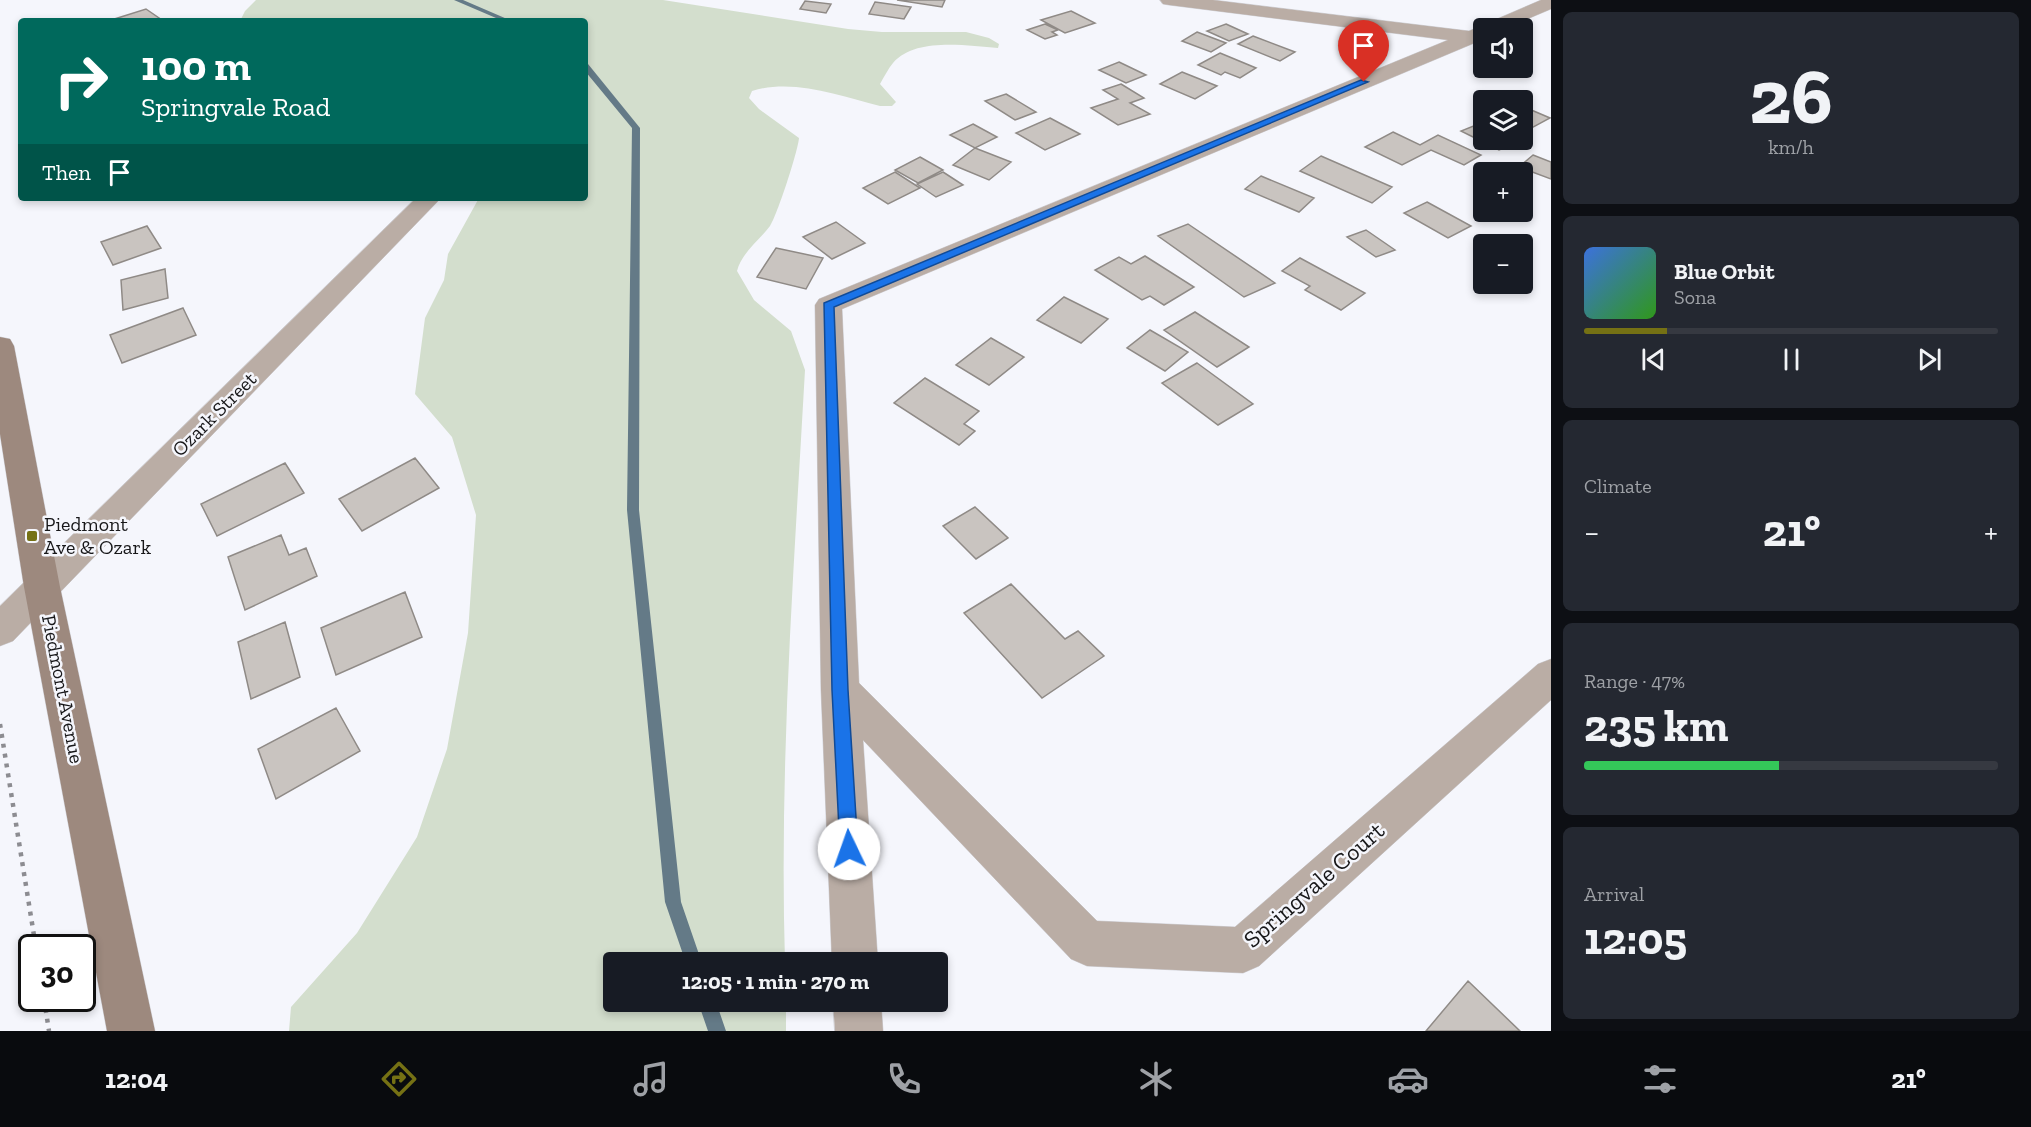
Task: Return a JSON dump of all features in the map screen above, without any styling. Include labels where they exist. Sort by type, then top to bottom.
[{"type":"main road","name":"Piedmont Avenue","points":[[0,346],[5,407],[131,1031]]},
{"type":"street","points":[[1168,0],[1473,32]]},
{"type":"street","points":[[1515,18],[1551,2]]},
{"type":"street","points":[[854,952],[840,690],[828,305],[1473,37]]},
{"type":"street","name":"Ozark Street","points":[[0,630],[426,201]]},
{"type":"street","name":"Springvale Court","points":[[840,690],[1087,943],[1243,950],[1551,676]]},
{"type":"street","points":[[858,1012],[859,1031]]},
{"type":"path","points":[[0,724],[34,934]]},
{"type":"path","points":[[46,1012],[49,1031]]},
{"type":"green space","points":[[256,0],[663,0],[848,29],[882,32],[966,32],[989,38],[999,44],[998,48],[957,45],[928,46],[903,55],[891,65],[880,84],[896,102],[892,106],[880,106],[833,93],[784,86],[752,91],[749,98],[759,109],[799,138],[773,220],[747,252],[737,271],[754,300],[791,331],[805,370],[786,740],[785,952],[603,952],[603,1012],[786,1012],[786,1031],[289,1031],[291,1007],[357,933],[417,837],[447,749],[468,633],[476,515],[452,437],[415,394],[425,318],[444,280],[448,254],[477,201],[588,201],[588,18],[242,18]]},
{"type":"building","points":[[897,0],[945,0],[942,7]]},
{"type":"building","points":[[805,1],[831,4],[826,13],[800,9]]},
{"type":"building","points":[[875,2],[911,7],[904,19],[869,14]]},
{"type":"building","points":[[146,9],[159,18],[118,18]]},
{"type":"building","points":[[1071,11],[1095,23],[1065,33],[1041,20]]},
{"type":"building","points":[[1045,24],[1058,30],[1052,32],[1057,35],[1045,39],[1027,30]]},
{"type":"building","points":[[1226,24],[1248,34],[1229,41],[1207,31]]},
{"type":"building","points":[[1197,32],[1226,43],[1211,52],[1182,41]]},
{"type":"building","points":[[1253,36],[1295,52],[1280,61],[1238,44]]},
{"type":"building","points":[[1220,53],[1256,68],[1240,78],[1225,72],[1221,75],[1198,65]]},
{"type":"building","points":[[1119,62],[1146,75],[1126,83],[1099,70]]},
{"type":"building","points":[[1182,72],[1217,86],[1195,99],[1160,84]]},
{"type":"building","points":[[1121,84],[1144,98],[1130,103],[1150,114],[1118,125],[1091,108],[1118,99],[1103,90]]},
{"type":"building","points":[[1006,94],[1036,112],[1015,120],[985,101]]},
{"type":"building","points":[[1533,111],[1550,118],[1533,127]]},
{"type":"building","points":[[1050,118],[1080,134],[1045,150],[1016,133]]},
{"type":"building","points":[[973,124],[997,137],[975,148],[950,135]]},
{"type":"building","points":[[1473,126],[1473,137],[1461,131]]},
{"type":"building","points":[[1393,132],[1420,145],[1438,135],[1481,155],[1464,165],[1431,150],[1402,165],[1365,147]]},
{"type":"building","points":[[975,148],[1011,162],[989,180],[953,165]]},
{"type":"building","points":[[1533,155],[1551,162],[1551,179],[1533,172],[1533,162],[1525,162]]},
{"type":"building","points":[[1321,156],[1392,187],[1372,203],[1300,171]]},
{"type":"building","points":[[920,157],[943,170],[918,183],[895,170]]},
{"type":"building","points":[[895,172],[920,188],[888,204],[863,188]]},
{"type":"building","points":[[943,172],[963,185],[936,197],[917,184]]},
{"type":"building","points":[[1261,176],[1314,198],[1299,212],[1245,189]]},
{"type":"building","points":[[1427,202],[1471,226],[1448,238],[1404,213]]},
{"type":"building","points":[[836,222],[865,243],[832,259],[803,237]]},
{"type":"building","points":[[1188,224],[1275,283],[1244,297],[1158,236]]},
{"type":"building","points":[[147,226],[161,248],[113,265],[101,242]]},
{"type":"building","points":[[1366,230],[1395,250],[1376,257],[1347,237]]},
{"type":"building","points":[[776,248],[823,258],[806,289],[757,277]]},
{"type":"building","points":[[1145,256],[1194,287],[1164,305],[1150,296],[1142,300],[1095,270],[1119,257],[1131,264]]},
{"type":"building","points":[[1300,258],[1365,293],[1341,310],[1305,290],[1310,286],[1282,271]]},
{"type":"building","points":[[165,269],[168,298],[123,310],[121,280]]},
{"type":"building","points":[[1064,297],[1108,319],[1081,343],[1037,320]]},
{"type":"building","points":[[183,308],[196,335],[122,363],[110,335]]},
{"type":"building","points":[[1195,312],[1249,347],[1217,367],[1164,330]]},
{"type":"building","points":[[1150,330],[1188,352],[1165,371],[1127,348]]},
{"type":"building","points":[[991,338],[1024,357],[989,385],[956,365]]},
{"type":"building","points":[[1197,363],[1253,404],[1218,425],[1162,383]]},
{"type":"building","points":[[925,378],[979,411],[964,424],[975,431],[959,445],[894,403]]},
{"type":"building","points":[[415,458],[439,488],[362,531],[339,499]]},
{"type":"building","points":[[285,463],[304,493],[217,536],[201,504]]},
{"type":"building","points":[[975,507],[1008,538],[976,559],[943,526]]},
{"type":"building","points":[[281,535],[289,555],[306,548],[317,576],[245,610],[228,557]]},
{"type":"building","points":[[1011,584],[1065,639],[1078,631],[1104,656],[1042,698],[964,613]]},
{"type":"building","points":[[405,592],[422,637],[336,675],[321,628]]},
{"type":"building","points":[[285,622],[300,677],[251,699],[238,642]]},
{"type":"building","points":[[336,708],[360,751],[276,799],[258,749]]},
{"type":"building","points":[[1468,981],[1520,1031],[1426,1031]]},
{"type":"waterway","points":[[457,0],[502,18]]},
{"type":"waterway","points":[[588,70],[636,128],[633,510],[673,902],[690,952]]},
{"type":"waterway","points":[[710,1012],[717,1031]]},
{"type":"place","name":"Piedmont Ave & Ozark","points":[[32,536]]},
{"type":"route","points":[[849,849],[840,690],[828,305],[1364,82]]}]
